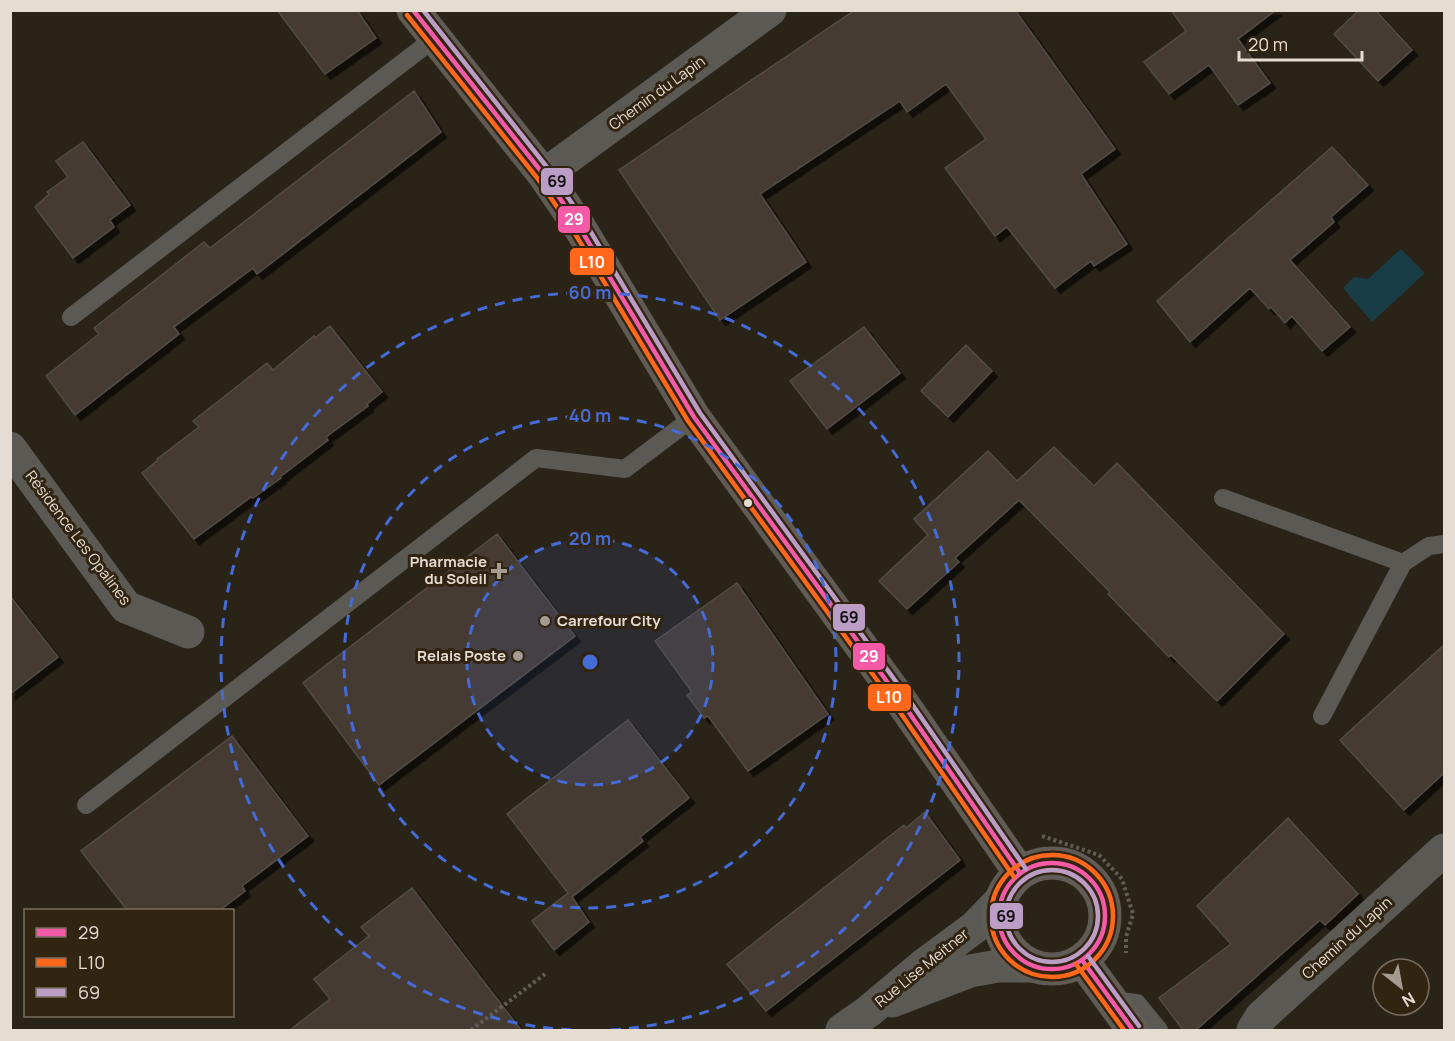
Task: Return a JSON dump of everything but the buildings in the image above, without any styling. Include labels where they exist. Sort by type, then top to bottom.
[{"type":"main road","points":[[413,10],[544,175],[580,228],[694,417],[899,698],[1020,873]]},
{"type":"main road","points":[[1052,863],[1069,865],[1084,873],[1096,885],[1104,900],[1106,916],[1103,933],[1095,948],[1082,960],[1067,967],[1052,970],[1032,966],[1015,952],[1004,938],[999,927],[1001,900],[1008,885],[1020,873],[1035,865],[1052,863]]},
{"type":"main road","points":[[1082,960],[1133,1030]]},
{"type":"street","name":"Chemin du Lapin","points":[[544,175],[770,10]]},
{"type":"street","name":"Résidence Les Opalines","points":[[10,448],[126,607],[188,632]]},
{"type":"street","name":"Chemin du Lapin","points":[[1252,1030],[1270,1009],[1444,850]]},
{"type":"street","name":"Rue Lise Meitner","points":[[842,1030],[975,927],[1001,900]]},
{"type":"street","name":"Rue Lise Meitner","points":[[869,1011],[970,971],[998,966],[1032,966]]},
{"type":"lane","points":[[71,317],[435,38]]},
{"type":"lane","points":[[86,805],[536,458],[625,468],[694,417]]},
{"type":"lane","points":[[1223,498],[1403,563]]},
{"type":"lane","points":[[1322,716],[1403,563],[1430,546],[1444,544]]},
{"type":"lane","points":[[1111,1000],[1137,1003],[1159,1030]]},
{"type":"path","points":[[471,1030],[545,974]]},
{"type":"water","points":[[1401,249],[1425,273],[1372,322],[1343,288],[1354,277],[1368,279]]},
{"type":"transit line","name":"29","points":[[413,10],[544,175],[580,228],[694,417],[899,698],[1020,873]]},
{"type":"transit line","name":"69","points":[[423,10],[550,171],[586,224],[700,413],[905,694],[1026,869]]},
{"type":"transit line","name":"L10","points":[[407,15],[538,179],[574,232],[688,421],[893,702],[1014,877]]},
{"type":"transit line","name":"L10","points":[[1052,855],[1075,860],[1095,873],[1108,893],[1113,916],[1108,939],[1095,959],[1075,972],[1052,977],[1029,972],[1009,959],[996,939],[991,916],[996,893],[1009,873],[1029,860],[1052,855]]},
{"type":"transit line","name":"29","points":[[1052,863],[1072,867],[1090,878],[1101,896],[1105,916],[1101,936],[1090,954],[1072,965],[1052,969],[1032,965],[1014,954],[1003,936],[999,916],[1003,896],[1014,878],[1032,867],[1052,863]]},
{"type":"transit line","name":"69","points":[[1052,870],[1069,874],[1084,884],[1094,899],[1098,916],[1094,933],[1084,948],[1069,958],[1052,962],[1035,958],[1020,948],[1010,933],[1006,916],[1010,899],[1020,884],[1035,874],[1052,870]]},
{"type":"transit line","name":"69","points":[[1088,956],[1139,1026]]},
{"type":"transit line","name":"29","points":[[1082,960],[1133,1030]]},
{"type":"transit line","name":"L10","points":[[1076,964],[1124,1030]]},
{"type":"place","name":"Pharmacie du Soleil","points":[[499,571]]},
{"type":"place","name":"Carrefour City","points":[[545,621]]},
{"type":"place","name":"Relais Poste","points":[[518,656]]}]
